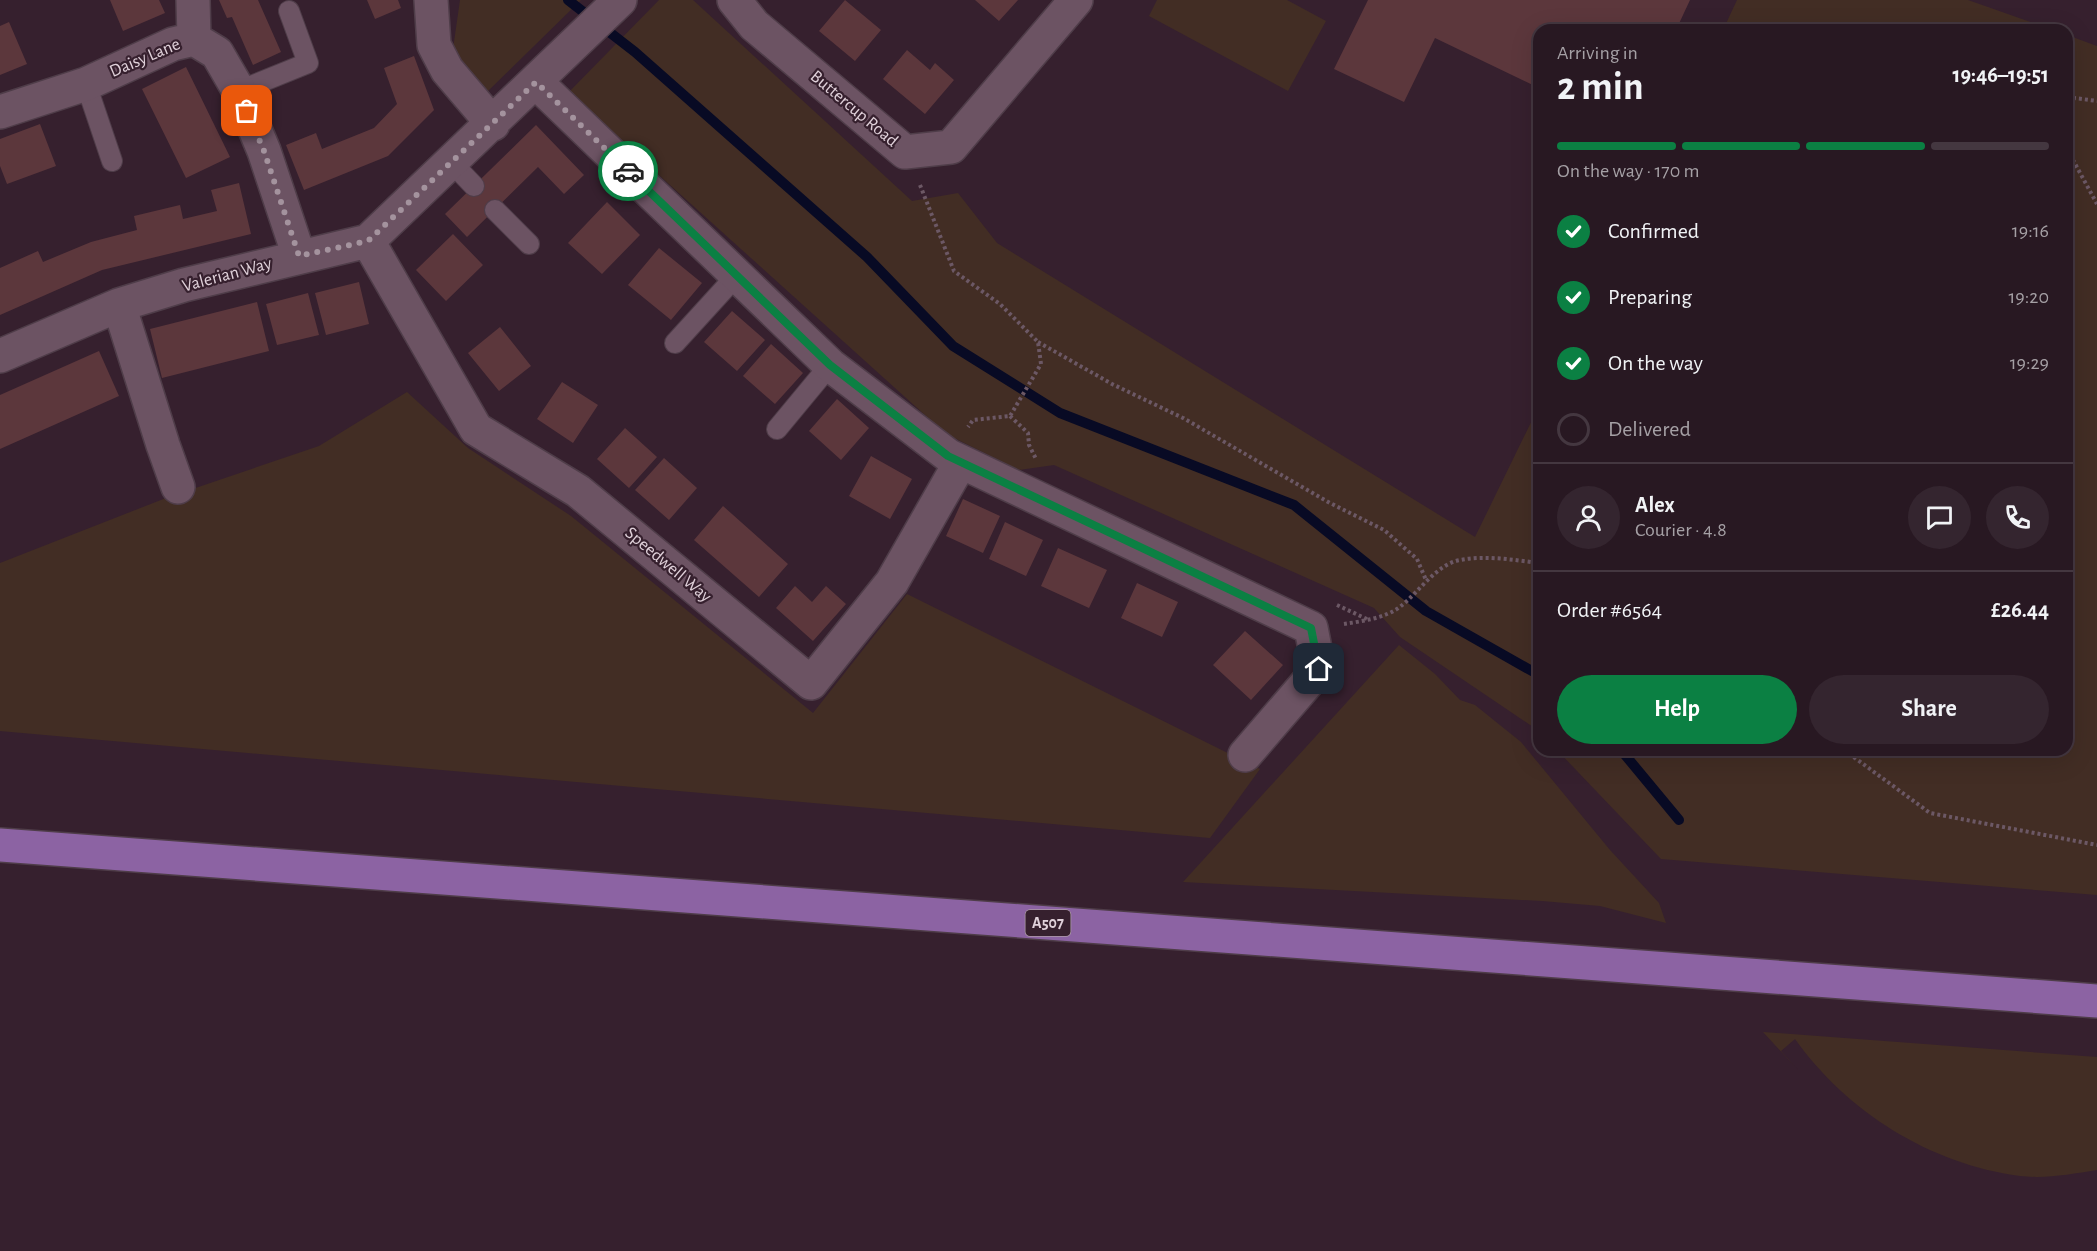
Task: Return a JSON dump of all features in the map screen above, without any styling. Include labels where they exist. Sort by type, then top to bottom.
[{"type":"main road","name":"A507","points":[[0,845],[2097,1001]]},
{"type":"street","points":[[193,0],[194,39]]},
{"type":"street","points":[[431,0],[434,45],[447,70],[493,124]]},
{"type":"street","points":[[368,241],[463,174],[493,124],[620,0]]},
{"type":"street","name":"Buttercup Road","points":[[734,0],[754,26],[905,152],[951,147],[1076,0]]},
{"type":"street","name":"Daisy Lane","points":[[0,112],[86,84],[174,44],[194,39],[217,53],[238,92],[264,151],[299,256]]},
{"type":"street","points":[[536,82],[830,365],[954,459],[1311,628],[1319,669],[1245,754]]},
{"type":"street","name":"Valerian Way","points":[[0,356],[119,305],[299,256],[368,241]]},
{"type":"street","name":"Speedwell Way","points":[[368,241],[476,429],[578,491],[811,683],[892,582],[954,459]]},
{"type":"street","points":[[119,305],[178,487]]},
{"type":"lane","points":[[238,92],[308,63],[289,11]]},
{"type":"lane","points":[[86,84],[112,161]]},
{"type":"lane","points":[[495,210],[529,244]]},
{"type":"lane","points":[[675,343],[737,275]]},
{"type":"lane","points":[[777,429],[830,365]]},
{"type":"path","points":[[2073,98],[2097,101]]},
{"type":"path","points":[[905,152],[954,271],[1000,304],[1038,342],[1112,384],[1183,418],[1330,503],[1384,530],[1417,559],[1426,580]]},
{"type":"path","points":[[2073,160],[2097,204]]},
{"type":"path","points":[[954,459],[973,420],[1010,416],[1041,363],[1038,342]]},
{"type":"path","points":[[1311,628],[1369,620],[1401,606],[1426,580],[1458,560],[1506,559],[1533,562]]},
{"type":"path","points":[[1852,756],[1930,813],[2097,845]]},
{"type":"shaded area","points":[[460,0],[581,0],[486,93],[453,49]]},
{"type":"shaded area","points":[[659,0],[693,0],[912,201],[958,193],[997,243],[1475,537],[1533,418],[1533,727],[1400,637],[1374,608],[1054,465],[1019,470],[946,434],[568,93]]},
{"type":"shaded area","points":[[1157,0],[1287,0],[1326,21],[1288,91],[1149,16]]},
{"type":"shaded area","points":[[1737,0],[1968,0],[2036,24],[1726,24]]},
{"type":"shaded area","points":[[2073,37],[2097,46],[2097,895],[1661,859],[1563,756],[2073,756]]},
{"type":"shaded area","points":[[407,392],[468,448],[571,516],[813,713],[907,594],[1260,769],[1210,838],[0,731],[0,563],[166,498],[319,446]]},
{"type":"shaded area","points":[[1399,645],[1435,674],[1460,700],[1475,705],[1521,742],[1610,850],[1659,903],[1666,923],[1600,906],[1542,901],[1183,882]]},
{"type":"shaded area","points":[[1763,1032],[2097,1057],[2097,1170],[2058,1176],[2030,1177],[1987,1170],[1954,1160],[1923,1147],[1865,1111],[1839,1090],[1795,1039],[1781,1051],[1798,1070]]},
{"type":"building","points":[[110,0],[159,0],[165,13],[123,31]]},
{"type":"building","points":[[219,0],[258,0],[281,52],[253,65],[232,17],[227,18]]},
{"type":"building","points":[[367,0],[398,0],[401,8],[375,19]]},
{"type":"building","points":[[845,0],[881,30],[855,61],[819,31]]},
{"type":"building","points":[[975,0],[1018,0],[999,21]]},
{"type":"building","points":[[1368,0],[1690,0],[1679,24],[1533,24],[1533,85],[1435,38],[1404,102],[1334,69]]},
{"type":"building","points":[[9,22],[27,64],[0,75],[0,26]]},
{"type":"building","points":[[907,50],[930,70],[935,63],[954,80],[925,114],[883,79]]},
{"type":"building","points":[[414,56],[434,110],[388,156],[304,190],[286,145],[316,133],[322,149],[374,128],[397,104],[384,68]]},
{"type":"building","points":[[186,67],[230,157],[186,178],[142,89]]},
{"type":"building","points":[[40,124],[56,166],[7,184],[0,166],[0,139]]},
{"type":"building","points":[[536,125],[584,175],[564,194],[538,167],[467,237],[445,214]]},
{"type":"building","points":[[239,183],[251,234],[102,270],[0,315],[0,268],[38,251],[43,262],[91,242],[137,230],[134,216],[180,205],[183,219],[217,211],[211,190]]},
{"type":"building","points":[[607,202],[640,235],[602,274],[568,243]]},
{"type":"building","points":[[453,234],[483,265],[446,301],[416,270]]},
{"type":"building","points":[[659,248],[702,283],[671,320],[628,285]]},
{"type":"building","points":[[359,282],[369,324],[326,335],[315,293]]},
{"type":"building","points":[[308,293],[319,335],[277,345],[266,304]]},
{"type":"building","points":[[257,302],[269,351],[162,378],[150,329]]},
{"type":"building","points":[[732,311],[765,340],[737,371],[704,342]]},
{"type":"building","points":[[500,327],[531,366],[499,391],[468,353]]},
{"type":"building","points":[[771,344],[803,373],[775,404],[743,376]]},
{"type":"building","points":[[99,351],[119,396],[0,449],[0,395]]},
{"type":"building","points":[[562,382],[598,405],[573,443],[537,419]]},
{"type":"building","points":[[837,399],[869,428],[841,460],[809,431]]},
{"type":"building","points":[[625,428],[657,457],[629,488],[597,459]]},
{"type":"building","points":[[871,456],[912,479],[890,519],[849,496]]},
{"type":"building","points":[[664,458],[697,488],[669,520],[635,490]]},
{"type":"building","points":[[963,499],[1000,516],[983,553],[946,536]]},
{"type":"building","points":[[723,506],[788,564],[759,597],[694,540]]},
{"type":"building","points":[[1005,522],[1043,540],[1026,576],[989,559]]},
{"type":"building","points":[[1058,548],[1107,570],[1089,608],[1041,586]]},
{"type":"building","points":[[1137,583],[1178,602],[1162,637],[1121,618]]},
{"type":"building","points":[[795,586],[812,602],[826,586],[846,604],[813,641],[776,608]]},
{"type":"building","points":[[1245,631],[1283,665],[1251,700],[1213,665]]},
{"type":"waterway","points":[[568,0],[635,52],[867,257],[953,346],[1060,413],[1294,505],[1426,611],[1533,672]]},
{"type":"waterway","points":[[1626,756],[1679,820]]},
{"type":"way so far","points":[[247,111],[264,151],[299,256],[368,241],[536,82],[628,171]]},
{"type":"route","points":[[628,171],[830,365],[948,456],[1311,628],[1319,669]]}]
